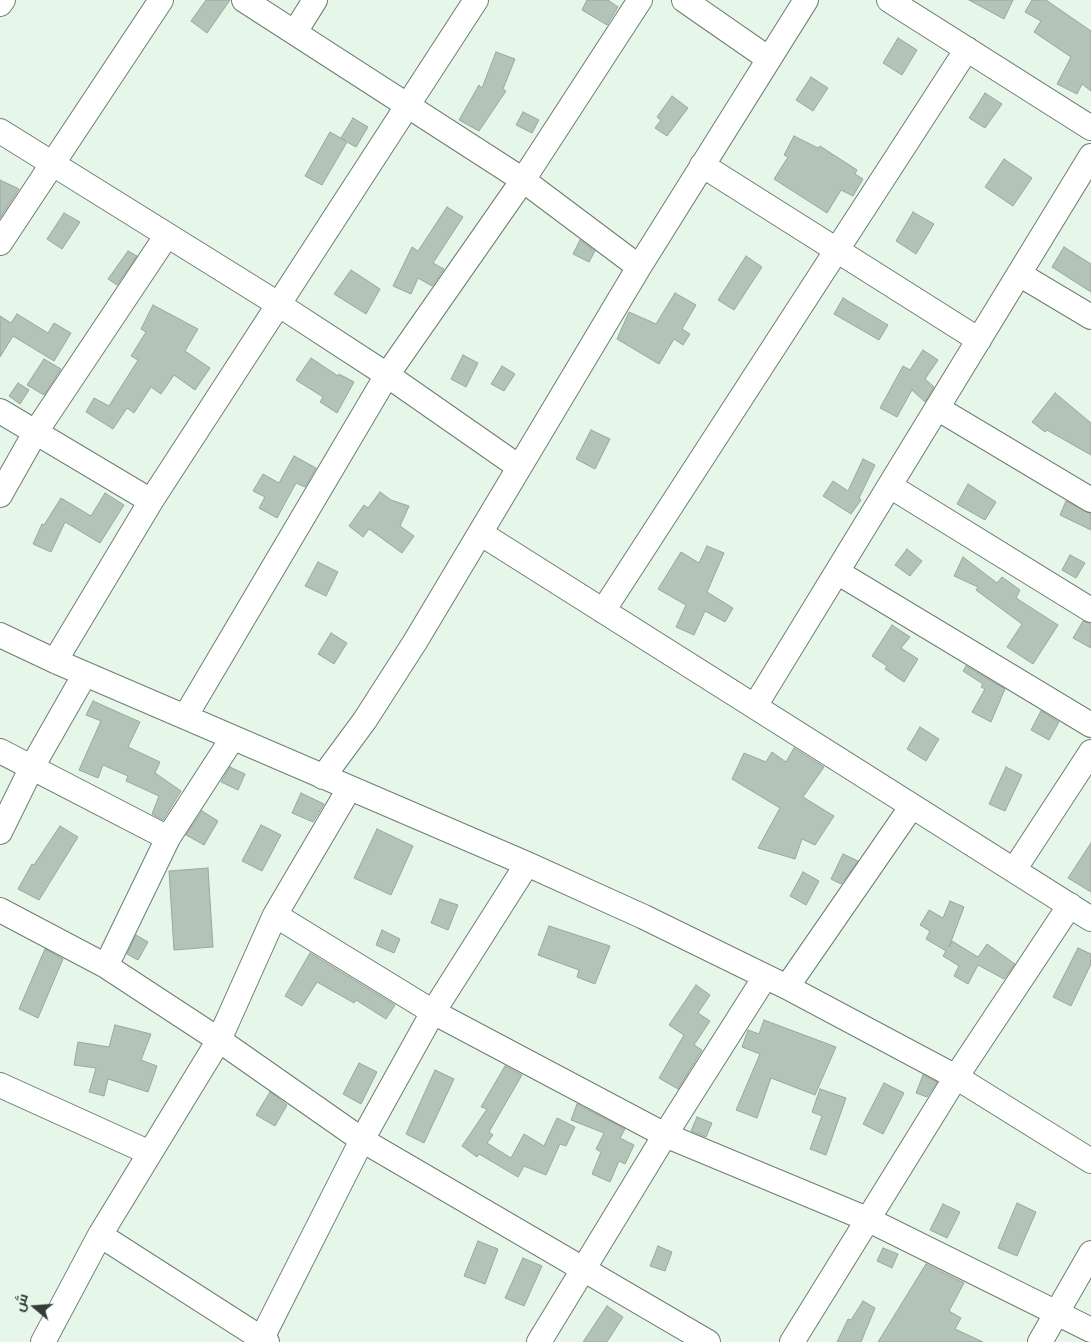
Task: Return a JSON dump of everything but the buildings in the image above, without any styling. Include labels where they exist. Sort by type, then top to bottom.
[{"type":"street","points":[[0,4],[2,0]]},
{"type":"street","points":[[0,243],[161,0]]},
{"type":"street","points":[[244,0],[408,104],[523,180],[639,267]]},
{"type":"street","points":[[295,32],[315,0]]},
{"type":"street","points":[[55,661],[151,501],[476,0]]},
{"type":"street","points":[[185,717],[387,375],[523,180],[640,0]]},
{"type":"street","points":[[684,0],[769,59]]},
{"type":"street","points":[[323,776],[375,704],[639,267],[806,0]]},
{"type":"street","points":[[889,0],[1091,128]]},
{"type":"street","points":[[604,611],[966,49]]},
{"type":"street","points":[[0,131],[278,304],[387,375],[519,467]]},
{"type":"street","points":[[754,706],[1091,156]]},
{"type":"street","points":[[702,165],[979,340]]},
{"type":"street","points":[[0,495],[35,433],[167,235]]},
{"type":"street","points":[[1019,274],[1091,317]]},
{"type":"street","points":[[937,408],[1091,500]]},
{"type":"street","points":[[0,411],[151,501]]},
{"type":"street","points":[[890,486],[1091,610]]},
{"type":"street","points":[[480,533],[1091,919]]},
{"type":"street","points":[[837,572],[1091,725]]},
{"type":"street","points":[[0,635],[232,739],[527,864],[644,917],[787,987],[956,1077],[1091,1161]]},
{"type":"street","points":[[0,832],[32,767],[85,674]]},
{"type":"street","points":[[106,966],[168,838],[232,739]]},
{"type":"street","points":[[0,751],[168,838]]},
{"type":"street","points":[[1014,870],[1091,752]]},
{"type":"street","points":[[43,1342],[100,1235],[220,1040],[276,915],[349,789]]},
{"type":"street","points":[[787,987],[912,806]]},
{"type":"street","points":[[100,1235],[263,1341],[362,1140],[433,1012],[527,864]]},
{"type":"street","points":[[792,1342],[956,1077],[1070,905]]},
{"type":"street","points":[[1,912],[106,966],[220,1040],[362,1140],[708,1342]]},
{"type":"street","points":[[276,915],[433,1012],[665,1135],[867,1219],[1091,1330]]},
{"type":"street","points":[[539,1342],[665,1135],[765,977]]},
{"type":"street","points":[[0,1085],[150,1153]]},
{"type":"street","points":[[1040,1342],[1091,1253]]}]
